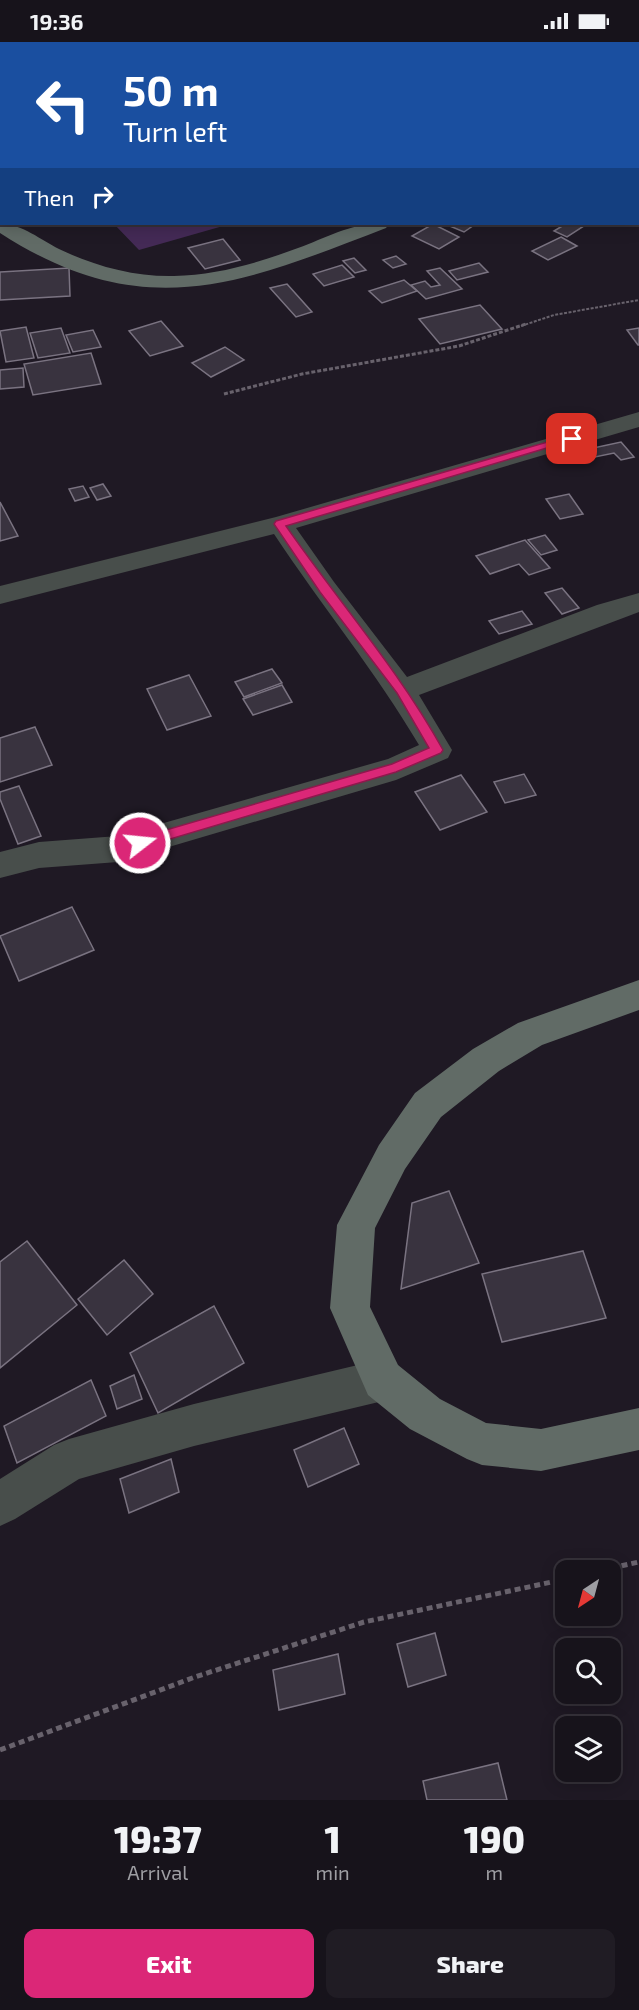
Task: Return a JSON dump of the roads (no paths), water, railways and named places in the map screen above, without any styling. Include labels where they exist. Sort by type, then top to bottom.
[{"type":"main road","points":[[1,225],[32,246],[74,265],[110,276],[157,282],[200,281],[232,276],[376,225]]},
{"type":"main road","points":[[639,995],[530,1034],[486,1060],[428,1105],[392,1157],[356,1225],[350,1308],[383,1380],[425,1414],[482,1444],[541,1450],[639,1429]]},
{"type":"street","points":[[0,595],[280,524],[639,419]]},
{"type":"street","points":[[0,865],[39,855],[118,849],[396,768],[437,750],[401,690],[324,589],[280,524]]},
{"type":"street","points":[[401,690],[639,602]]},
{"type":"street","points":[[0,1504],[69,1460],[194,1425],[383,1380]]}]
